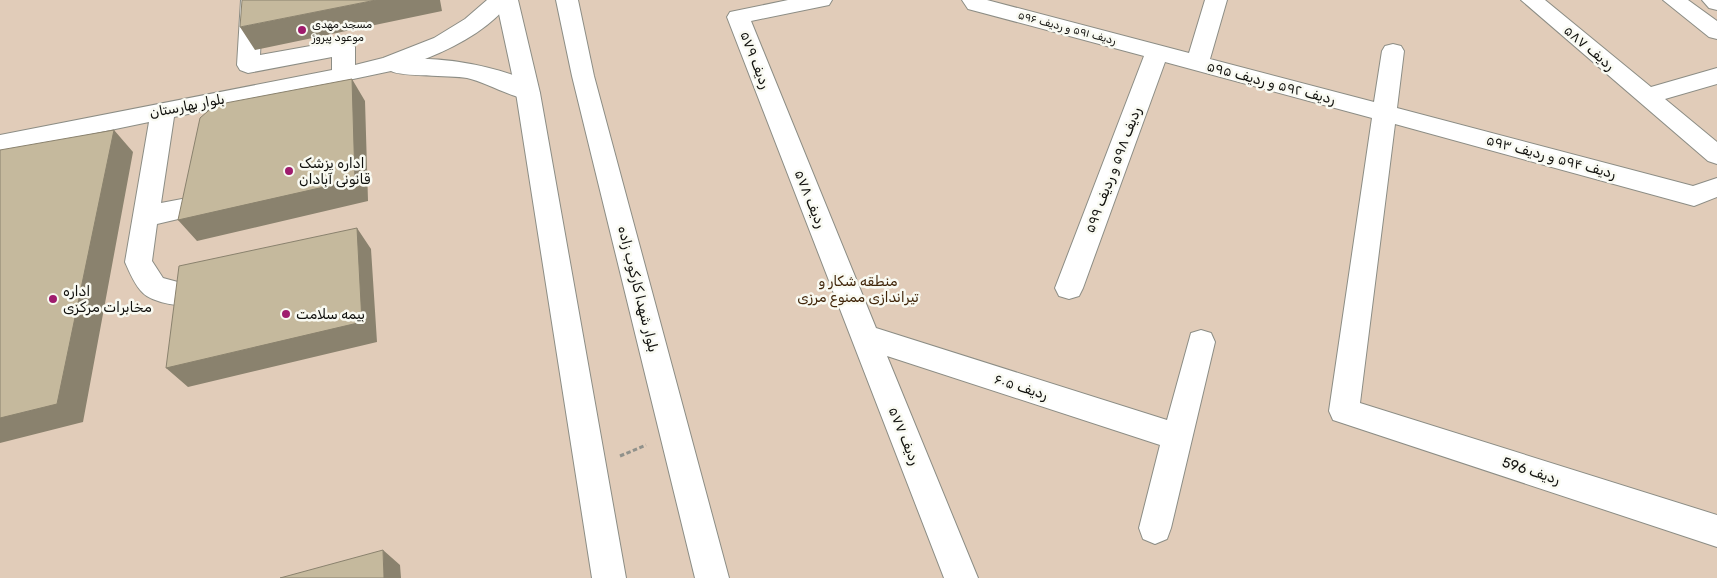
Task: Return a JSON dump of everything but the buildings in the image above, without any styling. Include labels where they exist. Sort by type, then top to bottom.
[{"type":"street","points":[[252,0],[248,65],[344,46],[343,75]]},
{"type":"street","points":[[374,69],[413,56],[442,43],[479,20],[500,0]]},
{"type":"street","points":[[507,0],[528,93],[609,578]]},
{"type":"street","name":"بلوار شهدا کارکوب زاده","points":[[567,0],[583,76],[712,578]]},
{"type":"street","name":"ردیف ۵۷۹","points":[[772,103],[738,17],[820,0]]},
{"type":"street","points":[[1198,63],[1216,0]]},
{"type":"street","name":"ردیف ۵۸۷","points":[[1532,0],[1717,155]]},
{"type":"street","points":[[1674,0],[1717,32]]},
{"type":"street","points":[[1712,0],[1717,3]]},
{"type":"street","name":"ردیف ۵۹۱ و ردیف ۵۹۶","points":[[975,2],[1157,52]]},
{"type":"street","points":[[1385,113],[1393,51]]},
{"type":"street","name":"ردیف ۵۹۲ و ردیف ۵۹۵","points":[[1157,52],[1385,113]]},
{"type":"street","name":"ردیف ۵۹۸ و ردیف ۵۹۹","points":[[1069,288],[1157,52]]},
{"type":"street","points":[[374,69],[416,66],[458,68],[496,77],[528,93]]},
{"type":"street","name":"بلوار بهارستان","points":[[0,144],[374,69]]},
{"type":"street","points":[[1646,96],[1717,76]]},
{"type":"street","name":"ردیف ۵۷۸","points":[[772,103],[848,295]]},
{"type":"street","points":[[162,110],[138,262],[152,286],[177,295],[190,296]]},
{"type":"street","name":"ردیف ۵۹۴ و ردیف ۵۹۳","points":[[1385,113],[1694,196],[1717,188]]},
{"type":"street","name":"ردیف 596","points":[[1385,113],[1344,411],[1717,531]]},
{"type":"street","points":[[146,216],[182,209]]},
{"type":"street","name":"ردیف ۵۷۷","points":[[848,295],[961,578]]},
{"type":"street","name":"ردیف ۶۰۵","points":[[864,336],[1177,437]]},
{"type":"street","points":[[1155,528],[1201,342]]},
{"type":"path","points":[[591,469],[674,432]]},
{"type":"green space","name":"منطقه شکار و تیراندازی ممنوع مرزی","points":[[0,0],[1717,0],[1717,578],[0,578]]},
{"type":"place","name":"مسجد مهدی موعود پیروز","points":[[302,30]]},
{"type":"place","name":"اداره پزشک قانونی آبادان","points":[[289,171]]},
{"type":"place","name":"اداره مخابرات مرکزی","points":[[53,299]]},
{"type":"place","name":"بیمه سلامت","points":[[286,314]]}]
